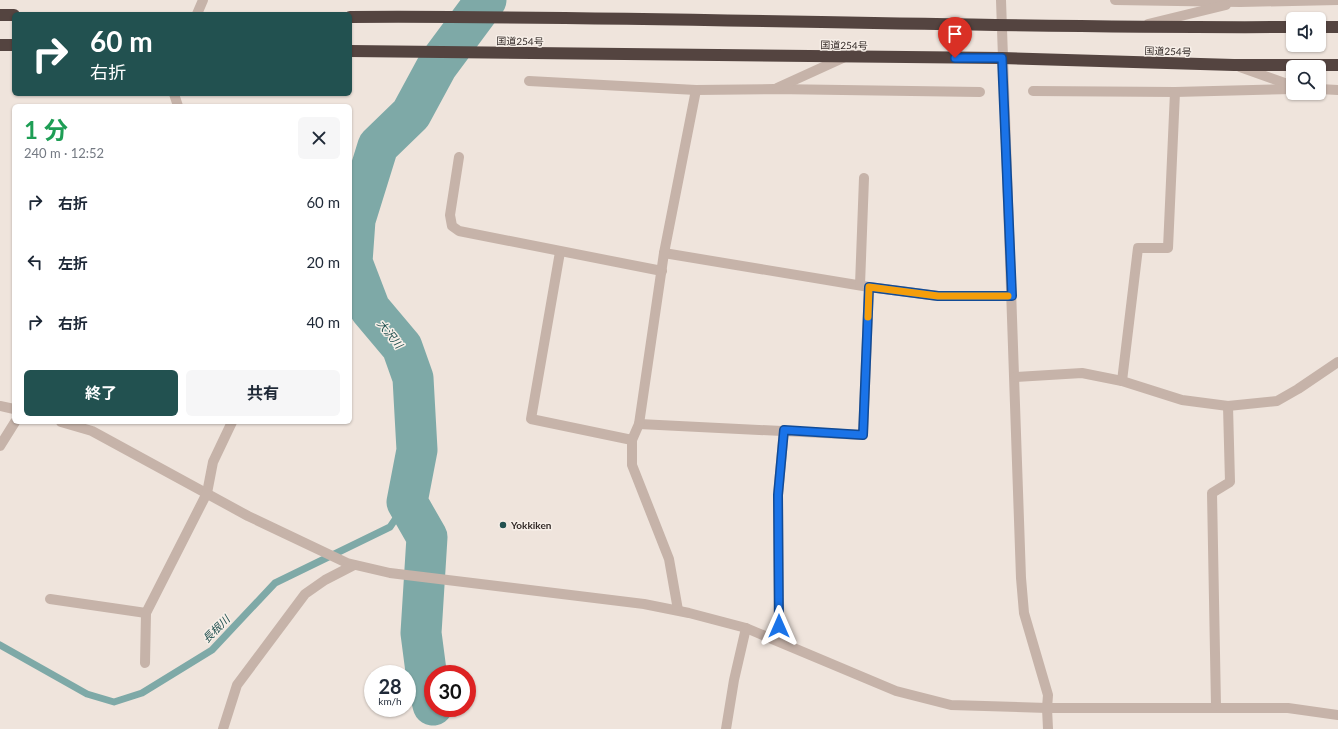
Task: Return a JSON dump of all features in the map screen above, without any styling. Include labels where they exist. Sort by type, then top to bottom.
[{"type":"highway","points":[[0,15],[12,15]]},
{"type":"highway","points":[[352,17],[742,20],[1130,28],[1286,28]]},
{"type":"highway","points":[[1326,27],[1338,27]]},
{"type":"highway","points":[[0,44],[12,45]]},
{"type":"highway","name":"国道254号","points":[[352,51],[1002,58],[1234,65],[1338,65]]},
{"type":"street","points":[[198,12],[203,0]]},
{"type":"street","points":[[1001,0],[1021,578],[1024,613],[1048,695],[1048,729]]},
{"type":"street","points":[[1115,0],[1240,2],[1338,0]]},
{"type":"street","points":[[1130,28],[1240,2]]},
{"type":"street","points":[[774,89],[845,56]]},
{"type":"street","points":[[1234,65],[1286,84]]},
{"type":"street","points":[[529,81],[696,90],[774,89],[980,92]]},
{"type":"street","points":[[1033,91],[1175,92],[1286,89]]},
{"type":"street","points":[[1326,89],[1338,90]]},
{"type":"street","points":[[678,610],[669,559],[632,465],[632,440],[639,424],[664,253],[696,90]]},
{"type":"street","points":[[1122,382],[1138,248],[1168,248],[1175,92]]},
{"type":"street","points":[[460,157],[450,215],[452,226],[459,231],[662,271]]},
{"type":"street","points":[[639,424],[863,435],[864,178]]},
{"type":"street","points":[[560,252],[530,419],[632,440]]},
{"type":"street","points":[[664,253],[864,286],[938,296],[1012,296]]},
{"type":"street","points":[[1015,377],[1082,373],[1122,382],[1182,400],[1228,406],[1277,401],[1298,389],[1338,362]]},
{"type":"street","points":[[0,406],[12,409]]},
{"type":"street","points":[[1216,706],[1212,493],[1230,482],[1228,406]]},
{"type":"street","points":[[0,446],[14,424]]},
{"type":"street","points":[[68,424],[92,431],[248,516],[350,564],[390,573],[644,604],[678,610],[746,628],[896,691],[951,705],[1047,708],[1216,706],[1288,708],[1338,715]]},
{"type":"street","points":[[145,663],[146,613],[207,493],[213,462],[231,424]]},
{"type":"street","points":[[779,641],[778,495],[784,430]]},
{"type":"street","points":[[223,729],[237,685],[306,594],[350,564]]},
{"type":"street","points":[[50,599],[146,613]]},
{"type":"street","points":[[726,729],[734,680],[746,628]]},
{"type":"waterway","name":"大沢川","points":[[425,665],[421,633],[427,537],[407,502],[417,450],[413,378],[402,347],[370,309],[352,262],[355,220],[378,146],[411,114],[437,66],[486,0]]},
{"type":"waterway","name":"長根川","points":[[0,645],[87,694],[114,702],[142,693],[212,650],[275,583],[390,527],[407,502]]},
{"type":"slow traffic","points":[[868,317],[869,287],[938,296],[1008,296]]},
{"type":"place","name":"Yokkiken","points":[[503,525]]},
{"type":"route","points":[[779,626],[778,495],[784,430],[863,435],[869,287],[938,296],[1012,296],[1002,58],[955,58]]}]
